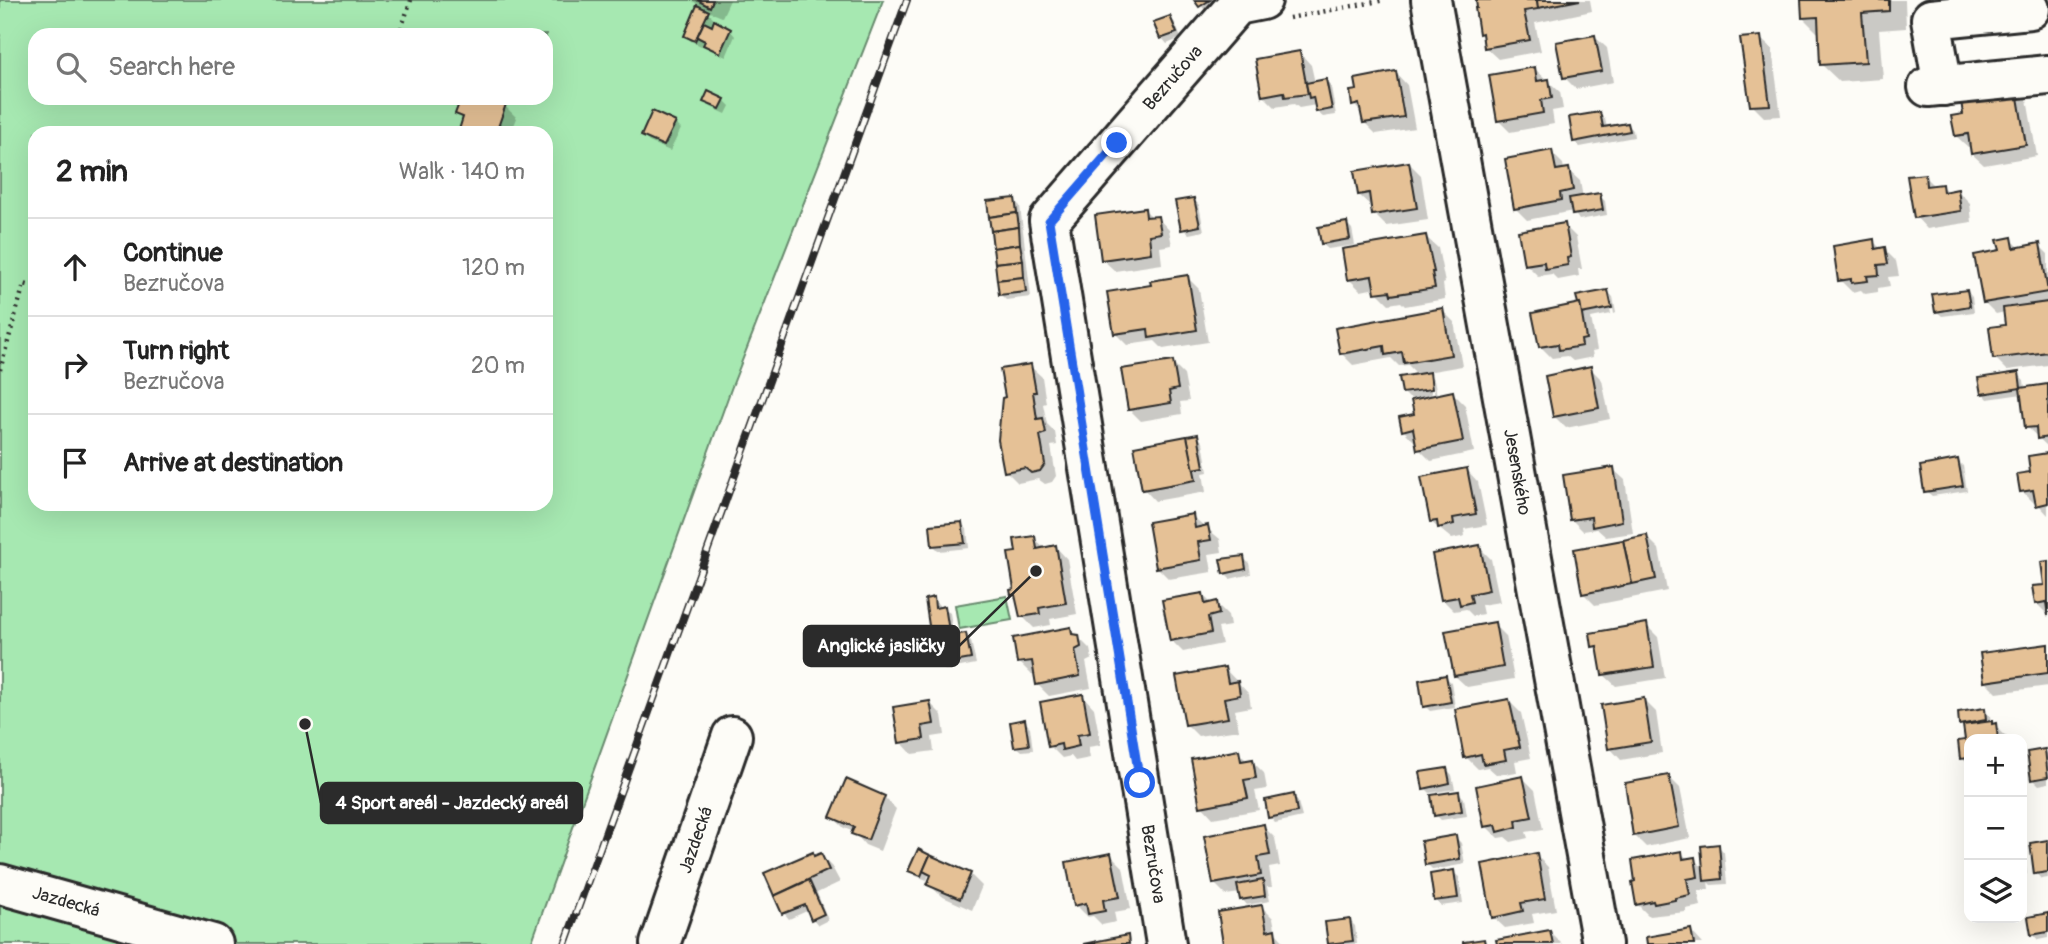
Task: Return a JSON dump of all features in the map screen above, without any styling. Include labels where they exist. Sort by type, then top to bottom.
[{"type":"street","name":"Jesenského","points":[[1432,0],[1602,944]]},
{"type":"street","name":"Bezručova","points":[[1166,944],[1049,221],[1237,5],[1271,10]]},
{"type":"street","points":[[2030,9],[1931,19],[1936,87],[2048,75]]},
{"type":"street","name":"Jazdecká","points":[[660,944],[732,736]]},
{"type":"street","name":"Jazdecká","points":[[0,884],[213,944]]},
{"type":"path","points":[[401,28],[411,0]]},
{"type":"path","points":[[1271,10],[1385,0]]},
{"type":"path","points":[[0,370],[24,284],[28,285]]},
{"type":"green space","points":[[0,0],[883,0],[731,389],[531,944],[0,944]]},
{"type":"green space","points":[[1007,596],[1012,620],[959,629],[955,605]]},
{"type":"building","points":[[697,0],[713,0],[710,7]]},
{"type":"building","points":[[1194,0],[1210,0],[1199,7]]},
{"type":"building","points":[[1476,0],[1537,0],[1538,9],[1524,11],[1530,40],[1484,48],[1482,33],[1479,34]]},
{"type":"building","points":[[1537,0],[1580,0],[1538,8]]},
{"type":"building","points":[[1801,0],[1889,0],[1889,11],[1862,13],[1866,62],[1820,65],[1818,17],[1802,18]]},
{"type":"building","points":[[697,5],[709,11],[695,41],[684,36]]},
{"type":"building","points":[[1170,16],[1177,33],[1160,39],[1153,22]]},
{"type":"building","points":[[714,20],[731,29],[720,53],[703,45],[705,41],[697,37],[704,22],[712,26]]},
{"type":"building","points":[[1595,35],[1602,71],[1563,78],[1556,42]]},
{"type":"building","points":[[1761,36],[1770,105],[1750,106],[1740,38]]},
{"type":"building","points":[[1300,51],[1308,94],[1285,97],[1284,92],[1262,96],[1255,59]]},
{"type":"building","points":[[1535,67],[1537,81],[1549,79],[1552,98],[1541,100],[1543,113],[1497,121],[1489,75]]},
{"type":"building","points":[[1396,71],[1404,117],[1363,123],[1359,104],[1352,106],[1350,91],[1357,90],[1355,79]]},
{"type":"building","points":[[1326,79],[1332,109],[1316,112],[1306,83]]},
{"type":"building","points":[[2016,85],[2026,145],[1971,154],[1968,134],[1955,136],[1951,116],[1963,114],[1960,95]]},
{"type":"building","points":[[708,91],[725,99],[720,109],[703,102]]},
{"type":"building","points":[[458,105],[506,105],[498,126],[460,126],[463,117],[455,114]]},
{"type":"building","points":[[652,111],[676,122],[664,146],[641,136]]},
{"type":"building","points":[[1600,112],[1603,127],[1628,123],[1630,131],[1573,142],[1569,117]]},
{"type":"building","points":[[1552,150],[1556,170],[1569,168],[1573,190],[1560,193],[1561,200],[1514,209],[1505,159]]},
{"type":"building","points":[[1409,162],[1417,208],[1372,215],[1369,193],[1358,195],[1354,171]]},
{"type":"building","points":[[1925,174],[1926,186],[1942,184],[1943,192],[1958,189],[1961,211],[1914,218],[1907,176]]},
{"type":"building","points":[[1600,193],[1603,210],[1572,215],[1569,198]]},
{"type":"building","points":[[1015,198],[1017,213],[989,217],[987,201]]},
{"type":"building","points":[[1194,198],[1200,226],[1181,230],[1175,201]]},
{"type":"building","points":[[1145,208],[1146,217],[1158,216],[1161,233],[1149,235],[1151,253],[1101,260],[1095,215]]},
{"type":"building","points":[[1017,213],[1019,227],[991,231],[989,217]]},
{"type":"building","points":[[1347,222],[1350,239],[1321,244],[1318,227]]},
{"type":"building","points":[[1565,223],[1571,257],[1567,258],[1568,265],[1545,269],[1544,262],[1524,265],[1518,231]]},
{"type":"building","points":[[1019,227],[1020,244],[993,248],[991,231]]},
{"type":"building","points":[[1426,235],[1435,288],[1391,295],[1390,291],[1375,293],[1372,276],[1347,280],[1342,249]]},
{"type":"building","points":[[2012,237],[2014,248],[2040,243],[2048,292],[1983,303],[1974,255],[2000,250],[1997,240]]},
{"type":"building","points":[[1874,239],[1875,249],[1885,247],[1888,264],[1878,265],[1879,275],[1867,276],[1868,281],[1838,281],[1833,246]]},
{"type":"building","points":[[1020,244],[1023,260],[995,263],[993,248]]},
{"type":"building","points":[[1023,260],[1024,277],[997,280],[995,263]]},
{"type":"building","points":[[1188,275],[1197,330],[1149,338],[1148,329],[1114,334],[1107,292],[1151,285],[1150,281]]},
{"type":"building","points":[[1024,277],[1026,292],[999,295],[997,280]]},
{"type":"building","points":[[1608,290],[1612,308],[1581,314],[1576,296]]},
{"type":"building","points":[[1967,290],[1970,306],[1935,312],[1932,294]]},
{"type":"building","points":[[2048,302],[2048,352],[1993,359],[1989,327],[2005,325],[2003,308]]},
{"type":"building","points":[[1580,303],[1586,339],[1581,340],[1582,346],[1559,350],[1558,344],[1539,347],[1532,313]]},
{"type":"building","points":[[1443,308],[1451,355],[1404,363],[1402,352],[1385,355],[1384,346],[1340,354],[1335,328]]},
{"type":"building","points":[[1173,361],[1178,389],[1169,391],[1171,403],[1128,410],[1121,369]]},
{"type":"building","points":[[1031,364],[1037,419],[1043,418],[1046,433],[1040,435],[1045,464],[1040,471],[1031,473],[1025,468],[1004,472],[998,440],[1002,398],[1005,397],[1000,369]]},
{"type":"building","points":[[1591,366],[1599,408],[1553,417],[1545,376]]},
{"type":"building","points":[[1430,372],[1432,389],[1402,393],[1399,377]]},
{"type":"building","points":[[2019,372],[2021,388],[1981,394],[1978,378]]},
{"type":"building","points":[[2048,384],[2048,437],[2037,439],[2036,427],[2025,428],[2020,388]]},
{"type":"building","points":[[1453,391],[1463,441],[1417,450],[1413,428],[1402,431],[1399,417],[1414,414],[1411,400]]},
{"type":"building","points":[[1198,434],[1204,467],[1193,469],[1187,436]]},
{"type":"building","points":[[1187,436],[1196,480],[1142,490],[1134,446]]},
{"type":"building","points":[[2048,453],[2048,503],[2036,506],[2033,490],[2020,492],[2017,474],[2030,472],[2028,456]]},
{"type":"building","points":[[1958,459],[1963,486],[1924,492],[1920,466]]},
{"type":"building","points":[[1614,467],[1622,521],[1592,527],[1591,517],[1570,520],[1563,475]]},
{"type":"building","points":[[1467,468],[1476,514],[1453,518],[1454,524],[1438,528],[1437,521],[1430,522],[1421,477]]},
{"type":"building","points":[[1193,514],[1195,528],[1208,525],[1211,540],[1198,542],[1201,560],[1156,568],[1148,522]]},
{"type":"building","points":[[962,522],[965,543],[932,546],[930,525]]},
{"type":"building","points":[[1647,535],[1656,579],[1632,584],[1623,540]]},
{"type":"building","points":[[1035,536],[1037,549],[1056,545],[1066,603],[1039,608],[1040,614],[1020,617],[1015,595],[1011,595],[1010,590],[1014,589],[1008,553],[1016,552],[1014,539]]},
{"type":"building","points":[[1623,540],[1632,584],[1582,594],[1574,549]]},
{"type":"building","points":[[1480,545],[1489,590],[1470,594],[1472,602],[1460,605],[1458,597],[1441,600],[1432,554]]},
{"type":"building","points":[[1244,556],[1246,569],[1223,574],[1220,559]]},
{"type":"building","points":[[2048,561],[2048,616],[2046,602],[2035,604],[2032,586],[2044,585],[2041,562]]},
{"type":"building","points":[[1203,593],[1205,604],[1217,601],[1219,614],[1208,617],[1211,633],[1170,641],[1162,600]]},
{"type":"building","points":[[934,597],[935,608],[945,606],[950,637],[931,639],[925,599]]},
{"type":"building","points":[[1495,622],[1503,667],[1454,676],[1445,631]]},
{"type":"building","points":[[1647,623],[1654,667],[1602,675],[1597,646],[1592,647],[1590,633]]},
{"type":"building","points":[[1071,627],[1072,634],[1079,635],[1081,647],[1075,650],[1080,676],[1036,685],[1032,661],[1017,663],[1013,638]]},
{"type":"building","points":[[966,633],[971,659],[938,665],[933,638]]},
{"type":"building","points":[[2048,644],[2048,673],[1984,682],[1980,653]]},
{"type":"building","points":[[1225,667],[1228,683],[1238,681],[1240,695],[1224,698],[1228,718],[1185,725],[1176,676]]},
{"type":"building","points":[[1446,675],[1451,702],[1423,707],[1419,680]]},
{"type":"building","points":[[1083,694],[1090,733],[1077,735],[1079,746],[1062,750],[1061,744],[1048,747],[1040,702]]},
{"type":"building","points":[[1644,698],[1651,742],[1608,749],[1601,705]]},
{"type":"building","points":[[1509,699],[1520,747],[1504,750],[1506,760],[1483,764],[1481,754],[1464,758],[1455,709]]},
{"type":"building","points":[[930,701],[934,724],[922,726],[924,739],[899,743],[893,707]]},
{"type":"building","points":[[1985,708],[1986,720],[1959,725],[1958,712]]},
{"type":"building","points":[[1025,719],[1029,745],[1014,747],[1010,722]]},
{"type":"building","points":[[1992,721],[1992,724],[1996,723],[1997,734],[1964,734],[1963,725]]},
{"type":"building","points":[[1964,740],[1964,759],[1960,759],[1958,741]]},
{"type":"building","points":[[2045,749],[2048,777],[2031,780],[2027,752]]},
{"type":"building","points":[[1239,750],[1241,761],[1253,759],[1256,778],[1244,780],[1248,798],[1200,807],[1191,759]]},
{"type":"building","points":[[1447,768],[1450,783],[1423,789],[1420,772]]},
{"type":"building","points":[[1669,775],[1679,827],[1633,836],[1625,783]]},
{"type":"building","points":[[1523,776],[1532,817],[1516,820],[1517,827],[1498,832],[1496,825],[1484,827],[1476,786]]},
{"type":"building","points":[[846,779],[885,796],[868,840],[851,834],[854,827],[830,817]]},
{"type":"building","points":[[1459,791],[1462,811],[1434,816],[1431,795]]},
{"type":"building","points":[[1294,794],[1297,812],[1268,818],[1265,800]]},
{"type":"building","points":[[1264,824],[1270,855],[1258,857],[1261,875],[1213,884],[1204,836]]},
{"type":"building","points":[[1456,835],[1460,859],[1425,865],[1421,841]]},
{"type":"building","points":[[2048,840],[2048,872],[2034,874],[2030,843]]},
{"type":"building","points":[[1719,844],[1722,879],[1704,881],[1701,846]]},
{"type":"building","points":[[918,849],[930,855],[921,876],[908,871]]},
{"type":"building","points":[[1682,851],[1683,859],[1695,857],[1698,877],[1687,879],[1690,895],[1654,904],[1653,901],[1636,905],[1632,860]]},
{"type":"building","points":[[813,852],[814,856],[821,853],[829,870],[774,896],[764,873]]},
{"type":"building","points":[[1111,853],[1120,897],[1103,900],[1105,911],[1088,914],[1086,903],[1074,906],[1066,862]]},
{"type":"building","points":[[1537,853],[1545,899],[1521,903],[1523,911],[1492,918],[1482,864]]},
{"type":"building","points":[[930,855],[971,873],[960,899],[927,885],[931,875],[923,871]]},
{"type":"building","points":[[1454,870],[1458,898],[1434,901],[1430,874]]},
{"type":"building","points":[[809,880],[824,914],[811,920],[805,905],[782,914],[774,896]]},
{"type":"building","points":[[1263,880],[1265,896],[1240,900],[1237,885]]},
{"type":"building","points":[[1262,905],[1267,931],[1275,929],[1277,944],[1223,944],[1218,912]]},
{"type":"building","points":[[2048,913],[2048,932],[2031,935],[2028,917]]},
{"type":"building","points":[[1350,919],[1353,941],[1328,944],[1325,922]]},
{"type":"building","points":[[1691,929],[1694,944],[1647,944],[1646,937]]},
{"type":"building","points":[[1550,930],[1553,944],[1497,944],[1496,940]]},
{"type":"building","points":[[1128,935],[1129,944],[1083,944]]},
{"type":"building","points":[[1484,939],[1485,944],[1463,944],[1463,942]]},
{"type":"railway","points":[[565,944],[907,0]]},
{"type":"place","name":"Anglické jasličky","points":[[1036,571]]},
{"type":"place","name":"4 Sport areál - Jazdecký areál","points":[[305,724]]},
{"type":"route","points":[[1117,143],[1049,221],[1140,783]]}]
